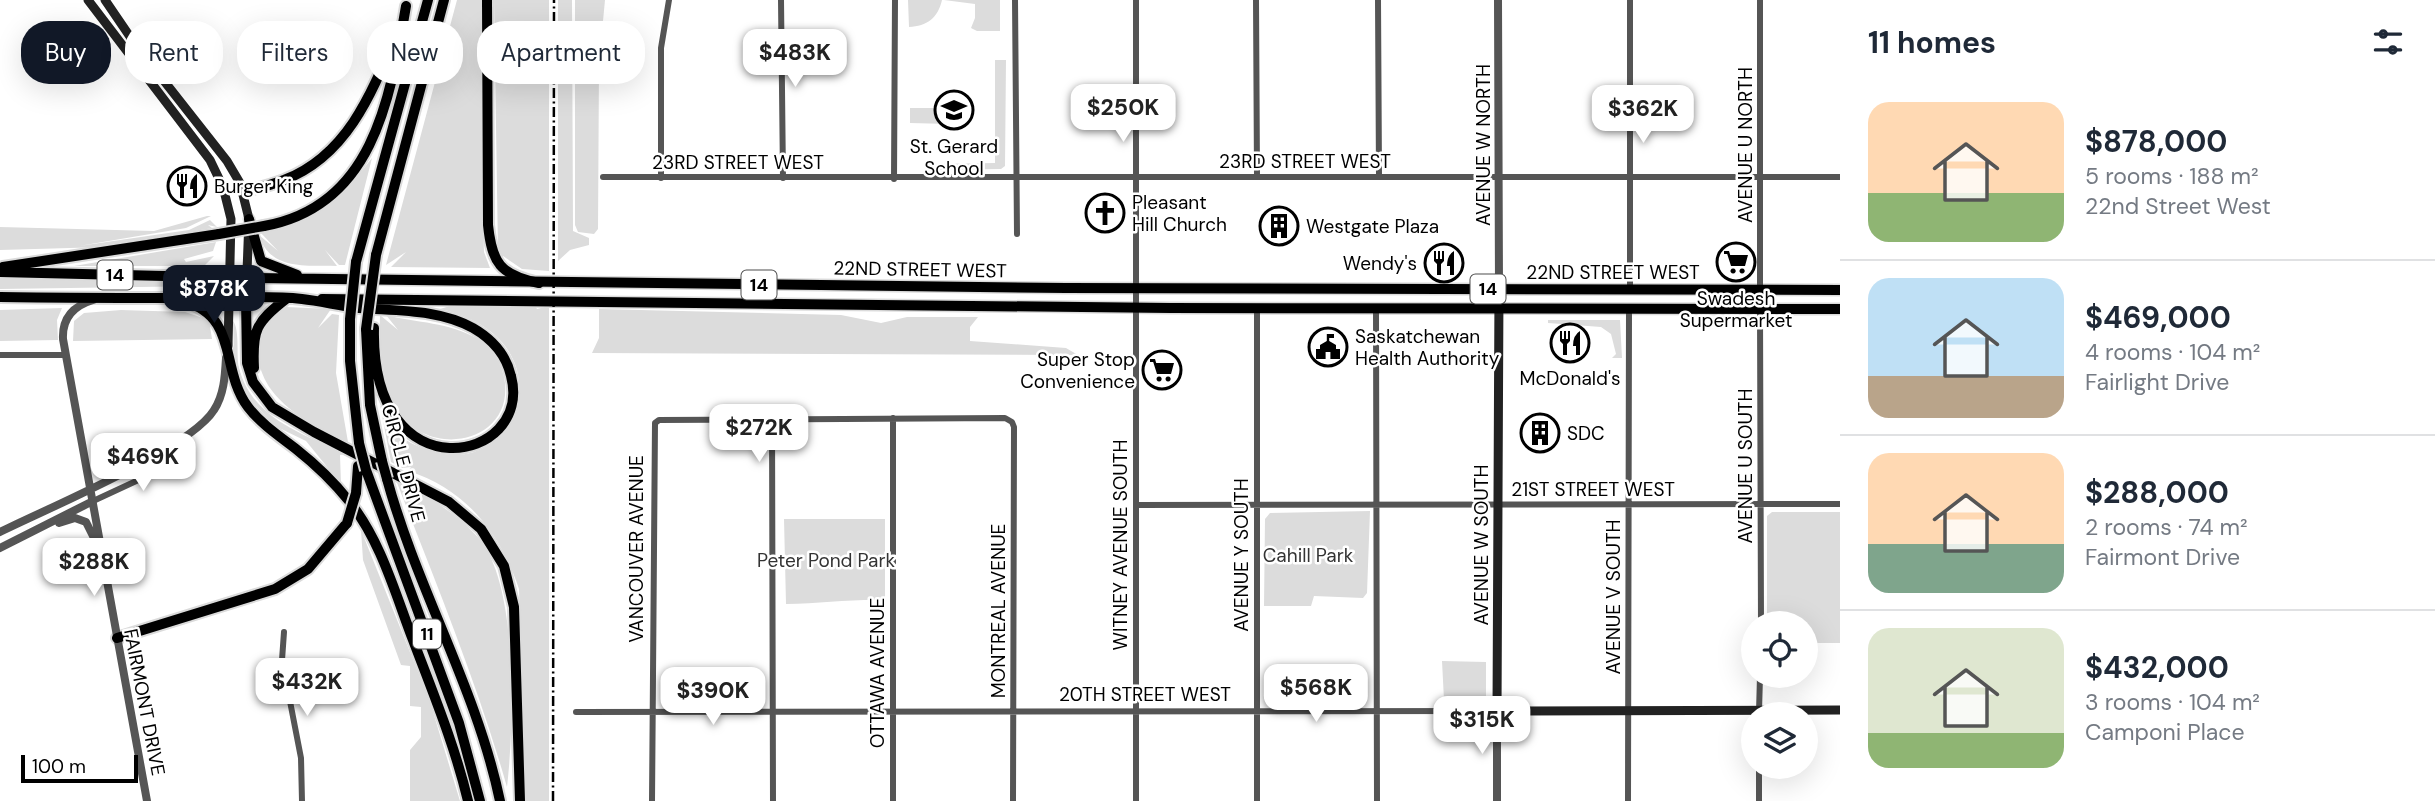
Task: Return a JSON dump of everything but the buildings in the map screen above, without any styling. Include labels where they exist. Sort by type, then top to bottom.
[{"type":"highway","name":"CIRCLE DRIVE","points":[[428,0],[384,149],[356,262],[350,319],[353,411],[362,468],[459,723],[480,801]]},
{"type":"highway","name":"CIRCLE DRIVE","points":[[444,0],[376,255],[370,328],[370,405],[387,479],[423,583],[473,709],[500,801]]},
{"type":"highway","points":[[487,0],[488,225],[491,249],[494,258],[505,271],[519,279],[538,283]]},
{"type":"highway","points":[[242,189],[257,189],[295,176],[333,150],[359,114],[407,3]]},
{"type":"highway","points":[[0,270],[264,226],[279,223],[315,208],[342,188],[355,172],[377,130],[399,49],[407,3]]},
{"type":"highway","name":"22ND STREET WEST","points":[[0,270],[247,278]]},
{"type":"highway","name":"22ND STREET WEST","points":[[0,297],[301,299]]},
{"type":"highway","points":[[174,298],[210,314],[220,326],[228,347],[233,379],[248,407],[264,425],[331,481],[371,535],[444,724],[468,801]]},
{"type":"highway","points":[[246,298],[246,353],[253,382],[265,398],[282,414],[442,498],[481,529],[504,566],[514,607],[520,801]]},
{"type":"highway","points":[[253,382],[256,329],[264,317],[286,299]]},
{"type":"highway","points":[[301,299],[438,316],[477,330],[499,349],[512,379],[512,399],[499,427],[484,440],[457,449],[434,447],[410,433],[394,416],[381,388],[370,328]]},
{"type":"highway","points":[[117,638],[275,589],[308,569],[347,523],[362,468]]},
{"type":"main road","points":[[88,0],[210,160],[230,210],[228,347]]},
{"type":"main road","points":[[105,0],[133,43],[227,160],[242,189],[261,261],[281,271],[317,280]]},
{"type":"main road","points":[[246,298],[249,219]]},
{"type":"main road","name":"22ND STREET WEST","points":[[247,278],[1137,289],[1840,290]]},
{"type":"main road","name":"AVENUE W SOUTH","points":[[1497,711],[1499,289]]},
{"type":"main road","name":"22ND STREET WEST","points":[[301,299],[1137,308],[1840,309]]},
{"type":"main road","name":"20TH STREET WEST","points":[[1818,711],[1840,710]]},
{"type":"main road","name":"20TH STREET WEST","points":[[1497,711],[1741,712]]},
{"type":"street","points":[[661,178],[661,48],[669,0]]},
{"type":"street","points":[[781,0],[783,178]]},
{"type":"street","points":[[894,179],[895,0]]},
{"type":"street","points":[[1015,0],[1017,234]]},
{"type":"street","name":"WITNEY AVENUE SOUTH","points":[[1136,0],[1136,801]]},
{"type":"street","points":[[1256,0],[1256,177]]},
{"type":"street","points":[[1378,0],[1379,177]]},
{"type":"street","name":"AVENUE W NORTH","points":[[1498,0],[1499,289]]},
{"type":"street","points":[[1629,290],[1630,0]]},
{"type":"street","name":"AVENUE U NORTH","points":[[1760,0],[1760,290]]},
{"type":"street","name":"23RD STREET WEST","points":[[603,177],[1840,177]]},
{"type":"street","name":"FAIRMONT DRIVE","points":[[99,298],[75,307],[66,318],[63,332],[65,355],[147,801]]},
{"type":"street","name":"AVENUE Y SOUTH","points":[[1257,308],[1257,801]]},
{"type":"street","points":[[1377,309],[1377,801]]},
{"type":"street","name":"AVENUE V SOUTH","points":[[1628,801],[1629,310]]},
{"type":"street","name":"AVENUE U SOUTH","points":[[1760,310],[1761,611]]},
{"type":"street","points":[[0,532],[147,459],[180,440],[209,417],[222,391],[228,347]]},
{"type":"street","points":[[0,355],[65,355]]},
{"type":"street","points":[[773,801],[772,419],[893,418]]},
{"type":"street","name":"MONTREAL AVENUE","points":[[893,418],[1005,418],[1012,422],[1013,801]]},
{"type":"street","name":"OTTAWA AVENUE","points":[[893,418],[893,801]]},
{"type":"street","name":"VANCOUVER AVENUE","points":[[652,801],[654,423],[659,419],[772,419]]},
{"type":"street","points":[[0,548],[147,475],[150,468],[147,459]]},
{"type":"street","name":"21ST STREET WEST","points":[[1136,505],[1840,504]]},
{"type":"street","points":[[39,528],[75,518],[84,521],[100,552]]},
{"type":"street","points":[[285,632],[282,660],[301,758],[302,801]]},
{"type":"street","name":"20TH STREET WEST","points":[[576,712],[1497,711]]},
{"type":"street","name":"AVENUE W SOUTH","points":[[1497,711],[1497,801]]},
{"type":"street","points":[[1759,779],[1759,801]]},
{"type":"green space","points":[[457,0],[482,0],[482,21],[477,21],[477,84],[482,84],[484,252],[490,268],[391,267],[406,252],[386,265],[434,84],[463,84],[463,21],[451,21]]},
{"type":"green space","points":[[494,0],[549,0],[549,21],[494,21]]},
{"type":"green space","points":[[558,0],[572,0],[572,21],[558,21]]},
{"type":"green space","points":[[575,0],[605,0],[603,21],[575,21]]},
{"type":"green space","points":[[908,0],[942,0],[938,12],[931,20],[909,27]]},
{"type":"green space","points":[[944,0],[1000,0],[1000,31],[977,31],[971,28],[975,18],[975,4]]},
{"type":"green space","points":[[995,60],[1006,60],[1005,166],[1001,169],[931,170],[931,164],[995,163]]},
{"type":"green space","points":[[495,84],[549,84],[549,271],[522,269],[503,256],[500,258]]},
{"type":"green space","points":[[558,84],[572,84],[573,231],[589,238],[589,245],[570,250],[558,261]]},
{"type":"green space","points":[[575,84],[599,84],[598,229],[594,234],[578,232],[575,225]]},
{"type":"green space","points":[[910,108],[949,108],[949,124],[910,123]]},
{"type":"green space","points":[[372,158],[345,265],[339,265],[325,250],[337,266],[290,264],[271,255],[259,235],[278,251],[260,232],[298,221],[324,208],[347,188]]},
{"type":"green space","points":[[211,216],[186,228],[79,246],[189,230],[210,220],[217,227],[208,225],[212,228],[105,247],[0,250],[0,227],[154,231]]},
{"type":"green space","points":[[216,242],[213,251],[184,259],[186,262],[214,256],[204,266],[74,266]]},
{"type":"green space","points":[[0,278],[199,282],[208,286],[0,289]]},
{"type":"green space","points":[[535,305],[537,309],[549,306],[549,801],[526,801],[519,589],[511,569],[491,532],[464,501],[429,479],[408,471],[411,467],[402,468],[391,462],[380,405],[400,435],[420,447],[461,455],[488,446],[507,428],[518,403],[518,375],[506,348],[481,325],[440,309],[450,306]]},
{"type":"green space","points":[[286,307],[331,309],[318,328],[332,314],[339,315],[336,373],[348,442],[316,426],[286,406],[265,379],[259,362],[259,336],[266,321]]},
{"type":"green space","points":[[62,308],[57,320],[58,340],[0,341],[0,310]]},
{"type":"green space","points":[[599,309],[841,315],[881,323],[907,317],[978,317],[970,327],[970,341],[1066,348],[1078,355],[592,353],[599,338]]},
{"type":"green space","points":[[121,310],[185,312],[209,320],[212,339],[73,341],[74,321],[84,313]]},
{"type":"green space","points":[[380,315],[398,330],[386,315],[456,329],[488,347],[500,364],[505,383],[504,403],[496,419],[483,431],[467,438],[431,436],[414,428],[394,404],[385,379]]},
{"type":"green space","points":[[1548,320],[1620,320],[1622,358],[1612,358],[1616,354],[1611,334],[1601,327],[1548,323]]},
{"type":"green space","points":[[233,321],[239,368],[255,400],[282,423],[347,454],[340,455],[341,484],[306,441],[275,426],[247,396],[234,356]]},
{"type":"green space","points":[[396,480],[407,485],[421,505],[411,487],[460,520],[483,544],[494,566],[503,594],[511,661],[511,730],[507,787],[469,670]]},
{"type":"green space","name":"Cahill Park","points":[[1370,511],[1367,593],[1363,598],[1314,596],[1311,606],[1264,606],[1265,519],[1270,513]]},
{"type":"green space","points":[[1772,512],[1840,512],[1840,643],[1818,643],[1818,611],[1767,611],[1767,516]]},
{"type":"green space","name":"Peter Pond Park","points":[[784,519],[885,519],[885,600],[786,604]]},
{"type":"green space","points":[[361,530],[430,702],[460,801],[410,801],[410,750],[421,737],[421,707],[410,706],[410,666],[401,665],[363,560]]},
{"type":"green space","points":[[1442,661],[1486,662],[1486,696],[1480,700],[1444,700]]},
{"type":"railway","points":[[553,801],[554,0]]},
{"type":"place","name":"St. Gerard School","points":[[954,110]]},
{"type":"place","name":"Burger King","points":[[187,186]]},
{"type":"place","name":"Pleasant Hill Church","points":[[1105,213]]},
{"type":"place","name":"Westgate Plaza","points":[[1279,226]]},
{"type":"place","name":"Swadesh Supermarket","points":[[1736,262]]},
{"type":"place","name":"Wendy's","points":[[1444,263]]},
{"type":"place","name":"McDonald's","points":[[1570,343]]},
{"type":"place","name":"Saskatchewan Health Authority","points":[[1328,347]]},
{"type":"place","name":"Super Stop Convenience","points":[[1162,370]]},
{"type":"place","name":"SDC","points":[[1540,433]]}]
